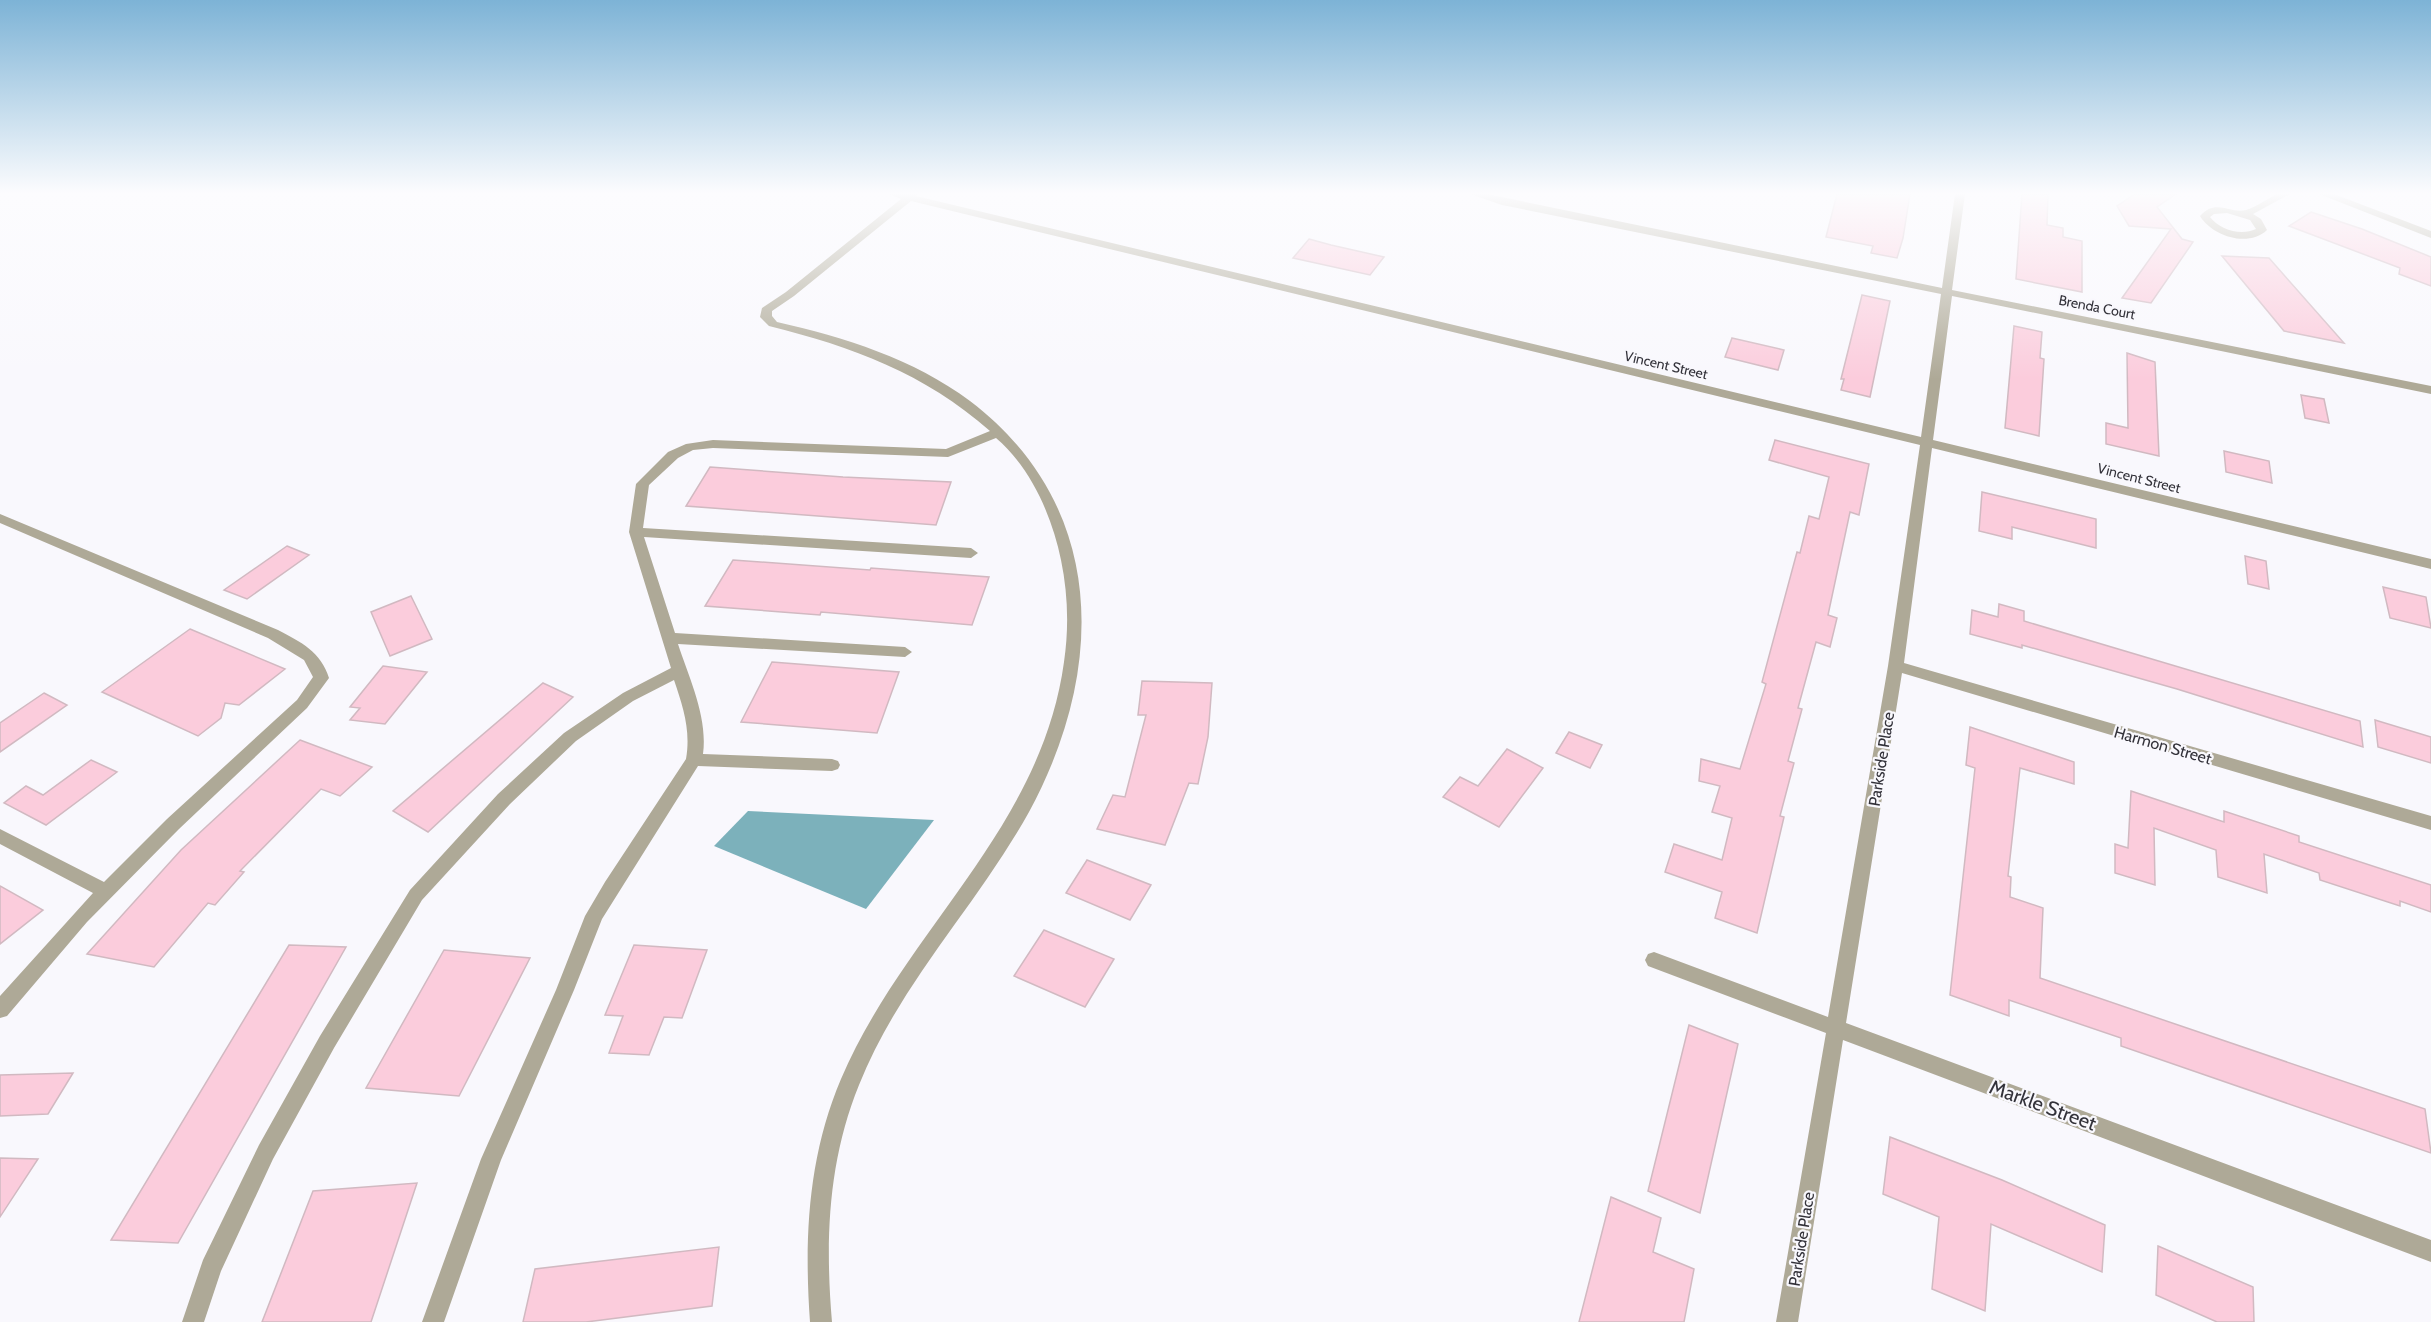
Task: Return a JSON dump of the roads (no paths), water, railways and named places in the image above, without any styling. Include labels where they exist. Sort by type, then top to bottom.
[{"type":"street","points":[[821,1322],[818,1290],[820,1198],[833,1134],[850,1081],[908,975],[999,846],[1030,796],[1056,733],[1071,678],[1077,627],[1070,554],[1055,512],[1035,475],[999,432],[967,405],[904,367],[853,347],[773,324],[766,317],[766,310],[774,302],[837,256]]},
{"type":"street","name":"Vincent Street","points":[[1158,256],[2431,564]]},
{"type":"street","name":"Brenda Court","points":[[1765,256],[2431,390]]},
{"type":"street","name":"Parkside Place","points":[[1787,1322],[1896,666],[1953,256]]},
{"type":"street","points":[[433,1322],[491,1159],[594,916],[611,886],[694,760],[697,740],[695,721],[636,532],[644,484],[673,456],[690,447],[713,444],[948,453],[999,432]]},
{"type":"street","points":[[0,518],[273,634],[311,655],[319,665],[321,678],[302,704],[173,824],[106,891],[0,1010]]},
{"type":"street","points":[[636,532],[971,553]]},
{"type":"street","points":[[670,638],[905,652]]},
{"type":"street","name":"Harmon Street","points":[[1896,666],[2431,823]]},
{"type":"street","points":[[193,1322],[211,1268],[266,1152],[327,1042],[416,895],[504,799],[570,737],[628,697],[680,670]]},
{"type":"street","points":[[694,760],[832,765]]},
{"type":"street","points":[[0,836],[106,891]]},
{"type":"street","name":"Markle Street","points":[[1654,960],[2431,1251]]},
{"type":"water","points":[[748,811],[934,820],[866,909],[714,846]]}]
